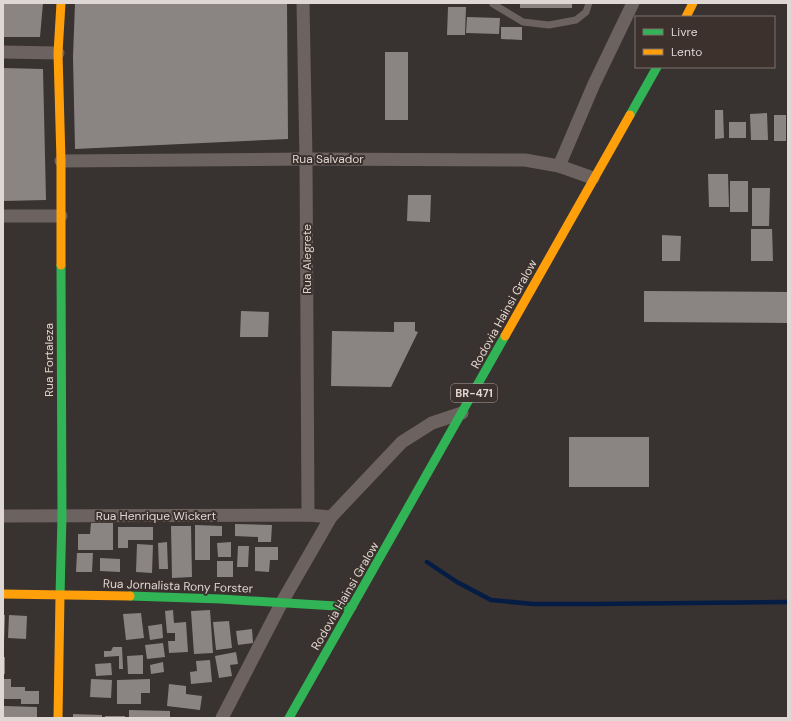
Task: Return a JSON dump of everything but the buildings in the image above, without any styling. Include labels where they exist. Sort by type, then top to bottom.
[{"type":"street","name":"Rua Fortaleza","points":[[58,718],[62,516],[61,161],[58,53],[61,3]]},
{"type":"street","name":"Rua Alegrete","points":[[303,3],[306,159],[308,516]]},
{"type":"street","points":[[559,166],[594,84],[632,3]]},
{"type":"street","points":[[687,16],[694,3]]},
{"type":"street","points":[[3,52],[58,53]]},
{"type":"street","name":"Rodovia Hainsi Gralow","points":[[289,718],[656,68]]},
{"type":"street","name":"Rua Salvador","points":[[61,161],[306,159],[525,160],[559,166],[593,178]]},
{"type":"street","points":[[3,216],[61,216]]},
{"type":"street","points":[[222,718],[282,602],[331,517],[402,442],[432,423],[462,413]]},
{"type":"street","name":"Rua Henrique Wickert","points":[[3,516],[331,517]]},
{"type":"street","name":"Rua Jornalista Rony Forster","points":[[3,594],[61,594],[282,602],[352,607]]},
{"type":"lane","points":[[493,4],[523,22],[549,25],[576,20],[586,12],[589,3]]},
{"type":"waterway","points":[[427,562],[457,582],[491,600],[533,604],[788,602]]},
{"type":"traffic: fast","points":[[630,115],[656,68]]},
{"type":"traffic: fast","points":[[60,596],[62,516],[61,265]]},
{"type":"traffic: fast","points":[[289,718],[505,336]]},
{"type":"traffic: fast","points":[[130,596],[221,599],[352,607]]},
{"type":"traffic: slow","points":[[61,3],[58,53],[61,161],[61,265]]},
{"type":"traffic: slow","points":[[686,16],[693,3]]},
{"type":"traffic: slow","points":[[505,336],[630,115]]},
{"type":"traffic: slow","points":[[3,594],[130,596]]},
{"type":"traffic: slow","points":[[58,718],[60,596]]}]
